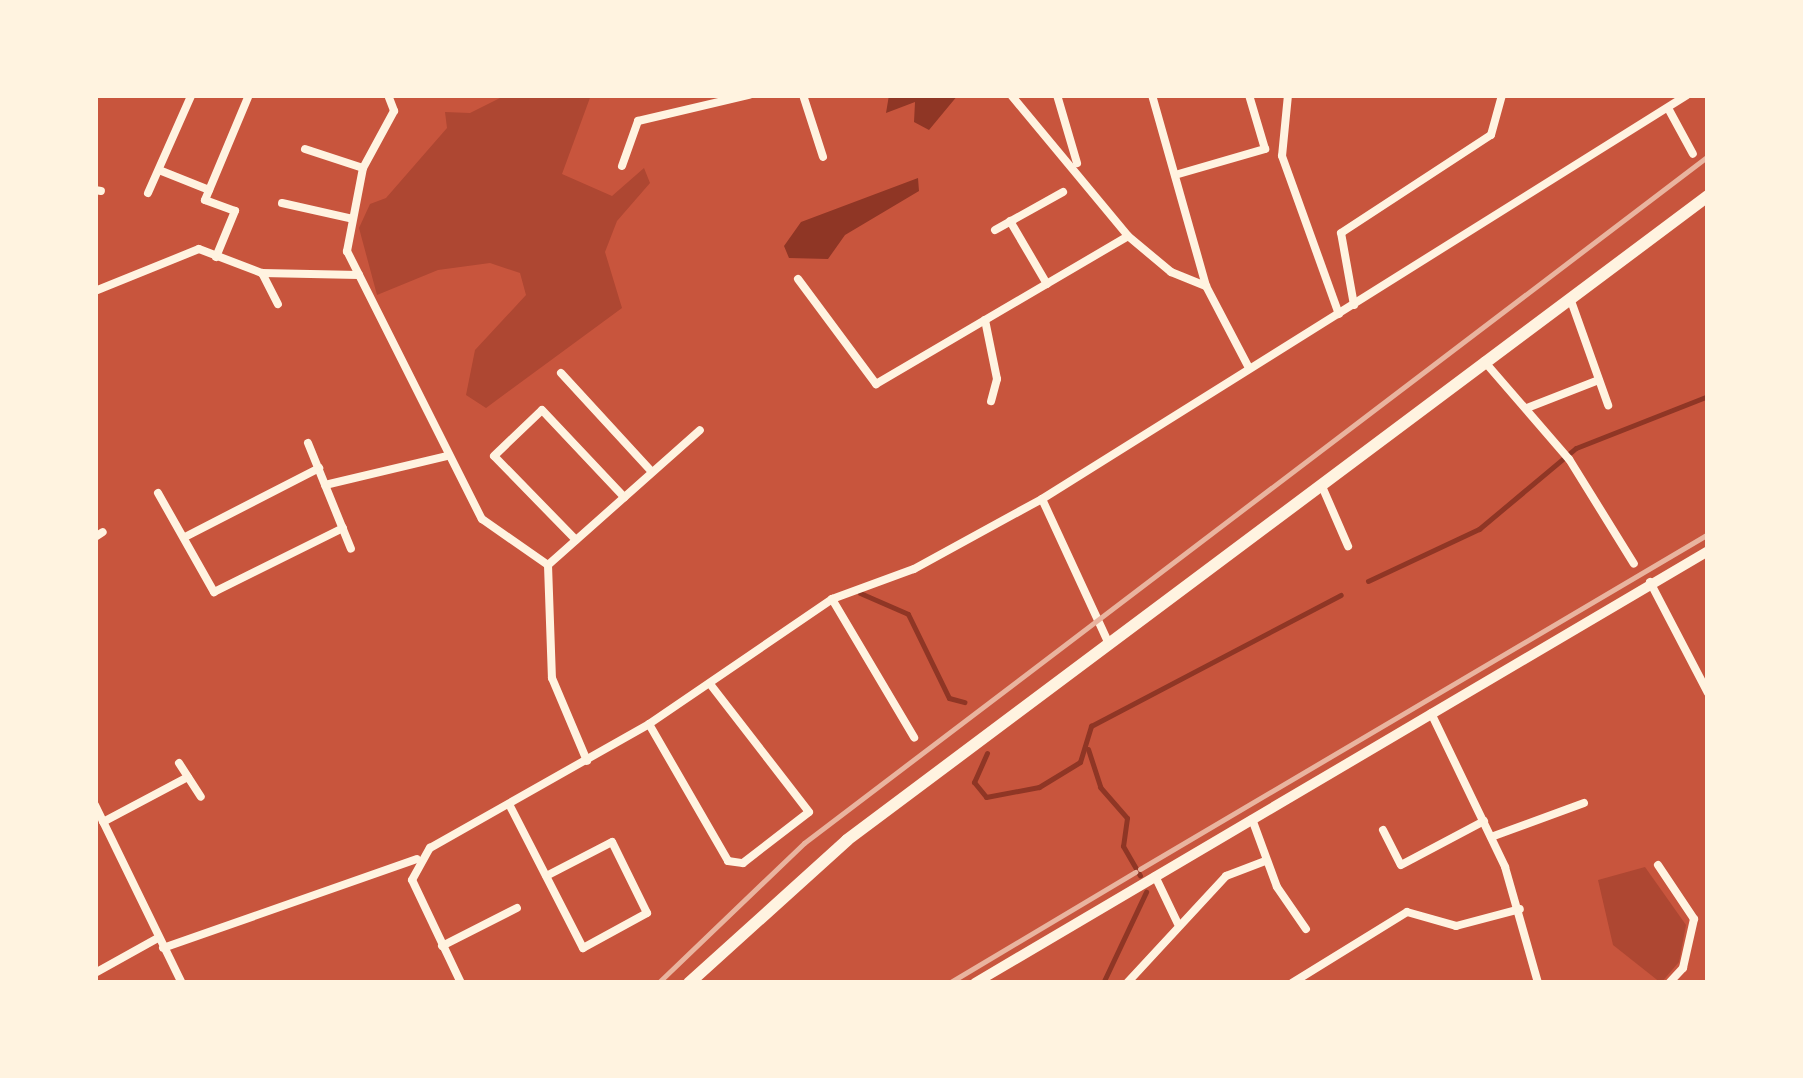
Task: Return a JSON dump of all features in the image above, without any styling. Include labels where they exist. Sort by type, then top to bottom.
[{"type":"highway","points":[[688,983],[847,840],[1484,361],[1706,203]]},
{"type":"street","points":[[388,95],[394,111],[363,168],[349,218],[348,251],[447,456],[482,519],[548,565]]},
{"type":"street","points":[[622,166],[638,121],[749,95]]},
{"type":"street","points":[[802,95],[823,157]]},
{"type":"street","points":[[1011,95],[1078,167],[1128,236],[1170,272],[1206,286]]},
{"type":"street","points":[[1057,95],[1078,167]]},
{"type":"street","points":[[1152,95],[1206,286],[1249,368]]},
{"type":"street","points":[[1174,175],[1265,149],[1249,95]]},
{"type":"street","points":[[1288,95],[1278,124],[1282,156],[1339,314]]},
{"type":"street","points":[[1354,306],[1340,232],[1491,135],[1502,95]]},
{"type":"street","points":[[163,948],[418,859],[650,724],[832,599],[914,568],[1042,499],[1687,95]]},
{"type":"street","points":[[148,193],[190,96]]},
{"type":"street","points":[[216,256],[235,211],[205,200],[248,97]]},
{"type":"street","points":[[1668,108],[1693,154]]},
{"type":"street","points":[[305,149],[363,168]]},
{"type":"street","points":[[159,170],[209,190]]},
{"type":"street","points":[[995,230],[1063,192]]},
{"type":"street","points":[[282,203],[349,218]]},
{"type":"street","points":[[1010,222],[1047,284]]},
{"type":"street","points":[[798,279],[876,384],[1128,236]]},
{"type":"street","points":[[95,292],[199,249],[262,273],[359,275]]},
{"type":"street","points":[[262,273],[278,304]]},
{"type":"street","points":[[1570,298],[1608,404]]},
{"type":"street","points":[[985,320],[997,379],[991,402]]},
{"type":"street","points":[[1484,361],[1561,449],[1634,564]]},
{"type":"street","points":[[561,373],[652,472]]},
{"type":"street","points":[[1527,408],[1599,380]]},
{"type":"street","points":[[576,540],[494,456],[542,410],[624,497]]},
{"type":"street","points":[[548,565],[700,430]]},
{"type":"street","points":[[308,442],[351,549]]},
{"type":"street","points":[[326,485],[447,456]]},
{"type":"street","points":[[185,537],[319,468]]},
{"type":"street","points":[[1321,484],[1348,546]]},
{"type":"street","points":[[158,492],[214,592],[342,528]]},
{"type":"street","points":[[1042,499],[1108,644]]},
{"type":"street","points":[[975,983],[1708,551]]},
{"type":"street","points":[[548,565],[552,678],[587,761]]},
{"type":"street","points":[[1650,582],[1708,694]]},
{"type":"street","points":[[832,599],[914,737]]},
{"type":"street","points":[[650,724],[728,860],[743,863],[809,812],[710,684]]},
{"type":"street","points":[[1431,713],[1492,837],[1520,910],[1538,983]]},
{"type":"street","points":[[180,763],[201,798]]},
{"type":"street","points":[[103,822],[188,777]]},
{"type":"street","points":[[1492,837],[1584,803]]},
{"type":"street","points":[[510,804],[546,876],[583,948],[647,913],[612,842],[546,876]]},
{"type":"street","points":[[95,805],[182,983]]},
{"type":"street","points":[[1252,819],[1265,861],[1306,930]]},
{"type":"street","points":[[1383,830],[1401,865],[1484,821]]},
{"type":"street","points":[[418,859],[417,898],[461,983]]},
{"type":"street","points":[[1128,983],[1226,876],[1265,861]]},
{"type":"street","points":[[1658,865],[1694,918],[1683,968],[1669,983]]},
{"type":"street","points":[[1155,876],[1178,924]]},
{"type":"street","points":[[442,946],[516,908]]},
{"type":"street","points":[[1292,983],[1407,912],[1456,926],[1520,910]]},
{"type":"street","points":[[95,973],[158,938]]},
{"type":"shaded area","points":[[506,95],[591,95],[562,174],[612,196],[644,168],[650,183],[617,221],[605,252],[622,308],[486,408],[466,395],[475,350],[526,295],[520,273],[490,263],[438,270],[377,295],[359,228],[370,204],[386,198],[447,128],[445,112],[470,113]]},
{"type":"shaded area","points":[[889,95],[958,95],[929,130],[914,122],[915,102],[886,113]]},
{"type":"shaded area","points":[[918,178],[919,191],[845,235],[828,259],[789,258],[784,246],[801,222]]},
{"type":"shaded area","points":[[1645,867],[1686,925],[1679,962],[1661,983],[1613,945],[1598,880]]},
{"type":"waterway","points":[[1368,581],[1479,529],[1576,448],[1708,396]]},
{"type":"waterway","points":[[860,593],[908,614],[949,698],[964,702]]},
{"type":"waterway","points":[[987,753],[974,782],[986,797],[1039,787],[1080,762],[1091,726],[1341,595]]},
{"type":"waterway","points":[[1088,749],[1100,787],[1127,818],[1123,846],[1140,876]]},
{"type":"waterway","points":[[1103,983],[1146,892]]},
{"type":"railway","points":[[658,983],[804,843],[1708,156]]},
{"type":"railway","points":[[1140,869],[1708,534]]},
{"type":"railway","points":[[949,983],[1135,872]]}]
